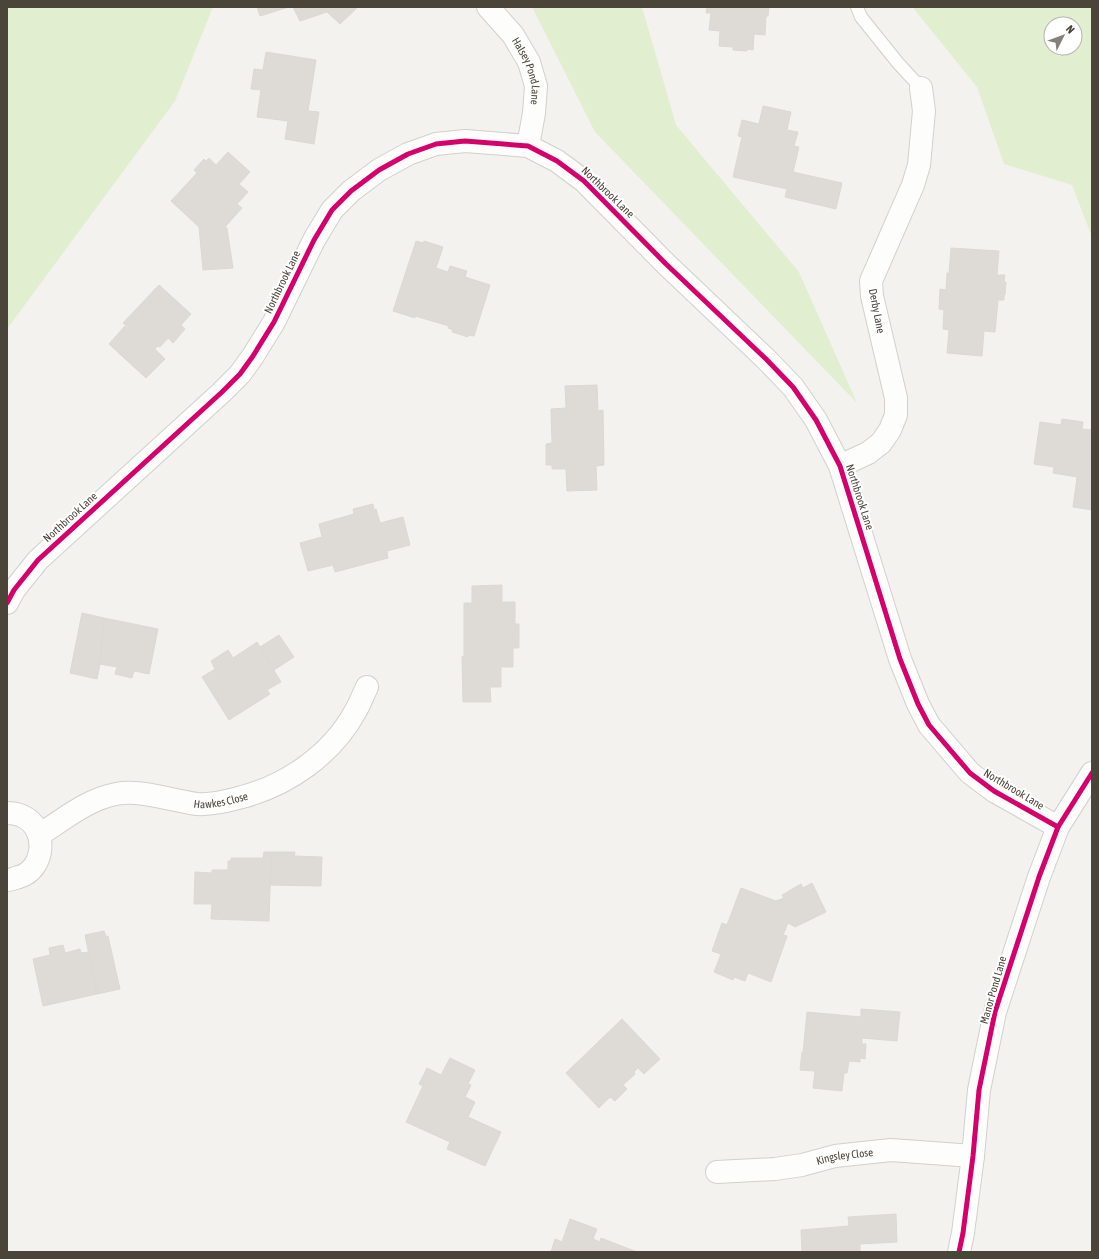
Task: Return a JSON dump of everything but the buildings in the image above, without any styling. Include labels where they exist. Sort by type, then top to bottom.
[{"type":"street","name":"Halsey Pond Lane","points":[[488,7],[513,35],[529,62],[536,86],[534,113],[528,146]]},
{"type":"street","name":"Derby Lane","points":[[840,466],[868,453],[881,443],[890,430],[896,415],[896,398],[872,296],[871,281],[913,184],[919,165],[924,111],[921,88]]},
{"type":"street","name":"Northbrook Lane","points":[[7,603],[14,590],[38,560],[240,374],[274,322],[314,240],[332,210],[351,191],[380,170],[408,154],[436,144],[466,141],[528,146],[557,161],[584,181],[666,264],[766,359],[793,387],[816,420],[840,466],[900,659],[928,725],[970,773],[994,791],[1058,827]]},
{"type":"street","name":"Hawkes Close","points":[[39,835],[78,810],[102,797],[118,793],[141,794],[198,804],[224,802],[255,794],[286,779],[325,751],[355,712],[366,687]]},
{"type":"street","name":"Manor Pond Lane","points":[[959,1252],[963,1233],[973,1156],[979,1090],[995,1012],[1039,877],[1058,827],[1092,773]]},
{"type":"street","points":[[7,813],[22,816],[32,823],[39,835],[41,848],[38,860],[33,868],[24,875],[7,880]]},
{"type":"street","name":"Kingsley Close","points":[[717,1172],[781,1168],[802,1165],[836,1156],[891,1150],[973,1156]]},
{"type":"lane","points":[[857,7],[861,17],[898,63],[921,88]]},
{"type":"green space","points":[[7,7],[213,7],[175,101],[7,329]]},
{"type":"green space","points":[[532,7],[642,7],[676,125],[799,272],[857,403],[595,132]]},
{"type":"green space","points":[[914,7],[1092,7],[1092,237],[1072,185],[1004,164],[977,87],[914,9]]},
{"type":"cycle path","points":[[7,603],[14,590],[38,560],[240,374],[274,322],[314,240],[332,210],[351,191],[379,170],[408,154],[436,144],[465,141],[528,146],[557,161],[584,181],[666,264],[766,359],[793,387],[816,420],[840,466],[900,659],[918,704],[929,725],[970,773],[994,791],[1058,827]]},
{"type":"cycle path","points":[[959,1252],[963,1233],[973,1156],[979,1090],[995,1012],[1039,877],[1058,827],[1092,773]]}]
